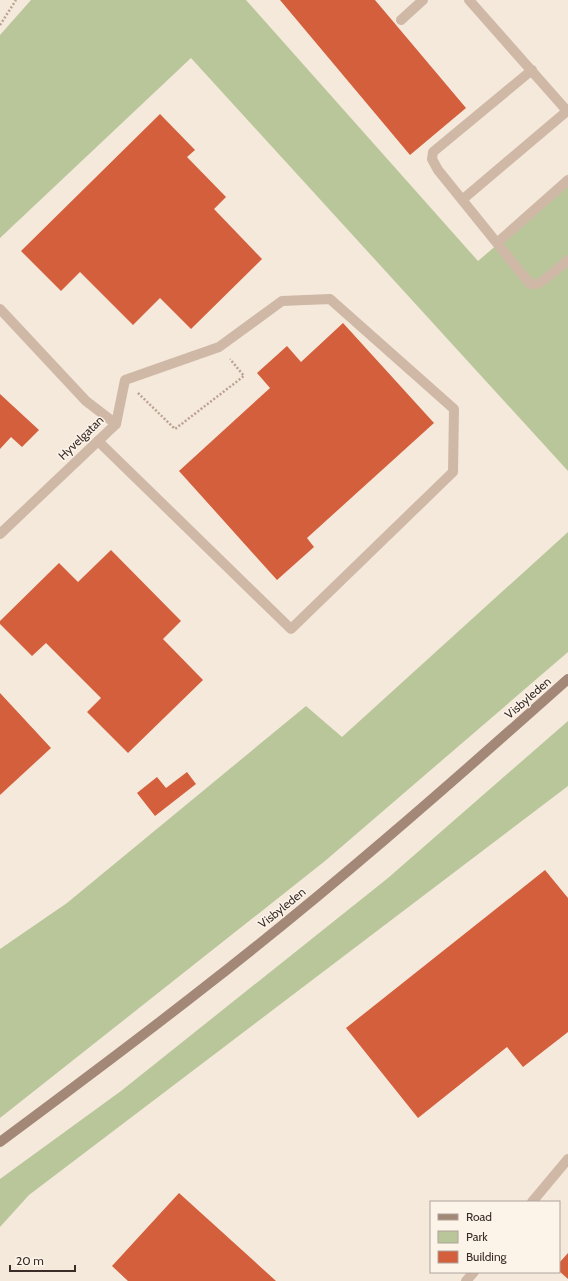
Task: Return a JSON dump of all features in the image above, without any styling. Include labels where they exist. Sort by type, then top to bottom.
[{"type":"main road","name":"Visbyleden","points":[[0,1142],[77,1086],[198,993],[308,904],[409,819],[568,680]]},
{"type":"street","points":[[401,20],[423,0]]},
{"type":"street","points":[[462,200],[568,112],[469,0]]},
{"type":"street","points":[[532,70],[433,152],[432,159],[438,170],[530,284],[537,284],[544,280],[568,260]]},
{"type":"street","points":[[497,243],[568,180]]},
{"type":"street","points":[[98,441],[291,629],[453,472],[454,409],[330,299],[282,301],[219,347],[125,380],[116,424]]},
{"type":"street","name":"Hyvelgatan","points":[[0,308],[86,401],[116,424],[0,534]]},
{"type":"street","points":[[533,1201],[568,1160]]},
{"type":"street","points":[[466,1281],[473,1273]]},
{"type":"path","points":[[0,24],[16,0]]},
{"type":"path","points":[[125,380],[175,429],[244,376],[219,347]]},
{"type":"green space","points":[[31,0],[246,0],[478,261],[568,184],[568,471],[191,58],[0,238],[0,35]]},
{"type":"green space","points":[[568,532],[568,652],[325,861],[0,1118],[0,949],[67,903],[306,706],[342,737]]},
{"type":"green space","points":[[568,721],[568,786],[29,1195],[0,1227],[0,1179],[121,1091],[388,878]]},
{"type":"building","points":[[280,0],[375,0],[466,108],[410,155]]},
{"type":"building","points":[[160,114],[195,150],[187,157],[226,197],[214,209],[262,259],[191,329],[160,298],[133,325],[80,272],[61,291],[21,251]]},
{"type":"building","points":[[343,323],[434,423],[307,538],[314,547],[277,580],[179,471],[270,388],[257,373],[287,346],[301,362]]},
{"type":"building","points":[[0,394],[39,430],[22,447],[11,437],[0,449]]},
{"type":"building","points":[[111,550],[181,621],[163,639],[203,680],[128,753],[87,712],[101,698],[46,643],[32,656],[0,624],[0,621],[59,563],[78,582]]},
{"type":"building","points":[[0,693],[51,748],[0,795]]},
{"type":"building","points":[[187,772],[196,784],[155,816],[137,793],[157,777],[166,788]]},
{"type":"building","points":[[545,870],[568,898],[568,1032],[523,1067],[507,1047],[418,1118],[346,1028]]},
{"type":"building","points":[[179,1193],[276,1281],[128,1281],[112,1266]]},
{"type":"building","points":[[568,1253],[568,1279],[560,1272],[560,1262]]}]
